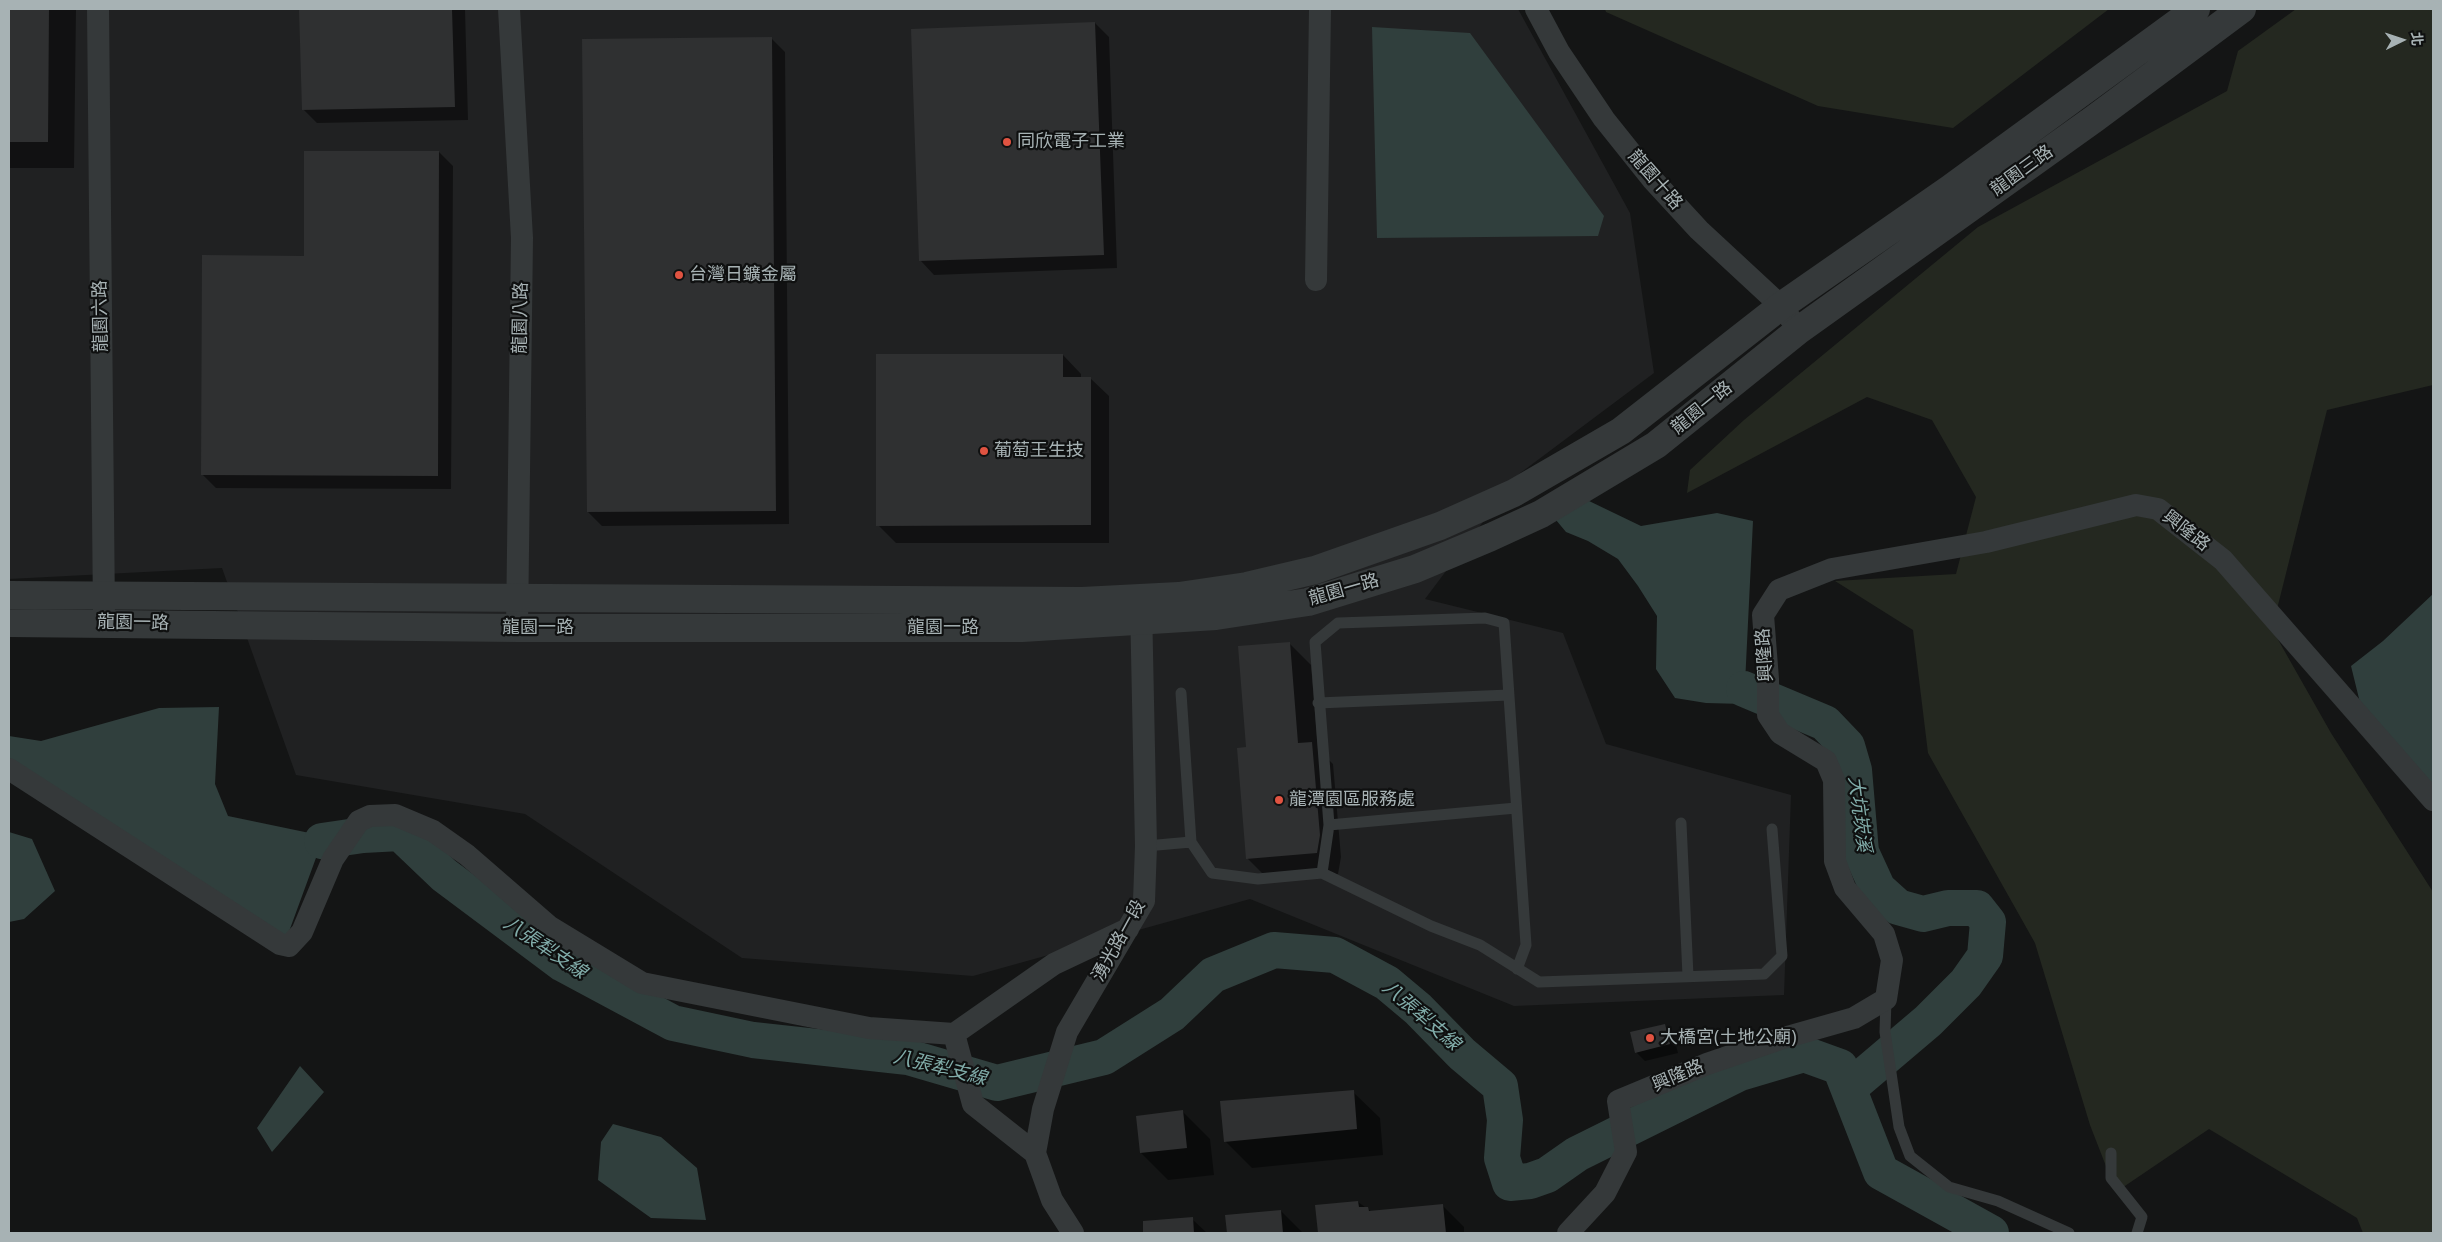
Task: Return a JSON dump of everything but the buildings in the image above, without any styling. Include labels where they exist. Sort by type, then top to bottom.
[{"type":"street","name":"龍園六路","points":[[98,9],[104,622]]},
{"type":"street","name":"龍園八路","points":[[509,9],[522,238],[516,628]]},
{"type":"street","points":[[1316,280],[1320,9]]},
{"type":"street","name":"龍園十路","points":[[1536,9],[1559,52],[1604,119],[1652,179],[1699,230],[1781,306],[1799,330]]},
{"type":"street","name":"龍園三路","points":[[1781,306],[1948,190],[2196,9]]},
{"type":"street","name":"龍園三路","points":[[1799,330],[2094,119],[2242,9]]},
{"type":"street","name":"龍園一路","points":[[9,623],[104,622],[516,628],[1022,628],[1141,610],[1179,596],[1247,586],[1315,570],[1440,526],[1514,493],[1621,431],[1781,306]]},
{"type":"street","name":"龍園一路","points":[[9,595],[516,596],[1072,601],[1141,610],[1216,616],[1308,602],[1416,569],[1491,537],[1556,506],[1656,444],[1799,330]]},
{"type":"street","name":"興隆路","points":[[1568,1233],[1605,1193],[1626,1152],[1618,1101],[1707,1064],[1780,1039],[1854,1018],[1886,999],[1892,960],[1884,934],[1845,888],[1835,861],[1834,780],[1826,761],[1780,733],[1768,715],[1768,679],[1763,615],[1779,590],[1832,569],[1986,542],[2136,505],[2158,509],[2223,560],[2433,800]]},
{"type":"street","name":"湧光路一段","points":[[1035,1153],[1043,1109],[1067,1032],[1144,901],[1146,846],[1141,610]]},
{"type":"street","points":[[9,768],[280,944],[288,946],[302,932],[333,859],[359,821],[370,816],[395,816],[433,831],[467,855],[550,927],[642,983],[869,1028],[954,1034],[1054,964],[1128,929]]},
{"type":"street","points":[[954,1034],[973,1104],[1035,1153],[1052,1200],[1073,1233]]},
{"type":"lane","points":[[1322,873],[1329,825],[1318,703],[1315,642],[1338,623],[1485,618],[1504,623],[1526,945],[1517,969]]},
{"type":"lane","points":[[1181,693],[1191,842],[1212,873],[1258,879],[1322,873],[1431,926],[1480,945],[1539,982],[1764,974],[1782,956],[1772,830]]},
{"type":"lane","points":[[1318,703],[1509,695]]},
{"type":"lane","points":[[1329,825],[1516,808]]},
{"type":"lane","points":[[1681,823],[1688,976]]},
{"type":"lane","points":[[1146,846],[1191,842]]},
{"type":"lane","points":[[1886,999],[1885,1032],[1899,1127],[1910,1156],[1949,1187],[1998,1200],[2069,1233]]},
{"type":"lane","points":[[2111,1153],[2111,1178],[2142,1217],[2137,1233]]},
{"type":"shaded area","points":[[9,9],[1518,9],[1630,213],[1654,373],[1519,474],[1425,599],[1563,633],[1606,744],[1791,795],[1784,995],[1514,1006],[1250,899],[973,976],[742,958],[525,814],[296,775],[222,568],[9,579]]},
{"type":"shaded area","points":[[1605,9],[2109,9],[1953,128],[1818,106],[1606,12]]},
{"type":"shaded area","points":[[2296,9],[2433,9],[2433,385],[2327,410],[2272,629],[2331,733],[2433,892],[2433,1233],[2363,1233],[2357,1218],[2209,1129],[2116,1192],[2090,1125],[2035,943],[1928,753],[1913,630],[1835,581],[1956,574],[1976,497],[1932,420],[1867,397],[1687,493],[1690,470],[1744,420],[1978,227],[2227,91],[2238,51]]},
{"type":"shaded area","points":[[1372,27],[1470,33],[1604,216],[1598,236],[1377,238]]},
{"type":"shaded area","points":[[1587,500],[1641,526],[1717,513],[1753,521],[1744,704],[1706,703],[1675,698],[1656,669],[1657,616],[1638,586],[1618,559],[1588,541],[1566,532],[1556,520]]},
{"type":"shaded area","points":[[2433,594],[2433,792],[2365,723],[2351,666],[2383,641]]},
{"type":"shaded area","points":[[219,707],[215,784],[228,816],[324,836],[287,937],[9,758],[9,736],[41,741],[159,708]]},
{"type":"shaded area","points":[[9,832],[32,839],[55,891],[24,919],[9,922]]},
{"type":"shaded area","points":[[300,1066],[324,1092],[272,1152],[257,1128]]},
{"type":"shaded area","points":[[613,1124],[661,1137],[697,1168],[706,1220],[651,1218],[598,1180],[601,1142]]},
{"type":"waterway","name":"大坑崁溪","points":[[1744,689],[1825,723],[1847,746],[1854,770],[1861,852],[1878,889],[1898,907],[1923,914],[1948,908],[1977,908],[1988,922],[1985,956],[1966,983],[1928,1021],[1849,1088]]},
{"type":"waterway","name":"八張犁支線","points":[[322,841],[363,835],[400,833],[444,875],[563,964],[673,1023],[753,1040],[908,1057],[997,1083],[1104,1057],[1172,1014],[1213,975],[1274,950],[1335,955],[1387,983],[1418,1009],[1462,1054],[1500,1086],[1505,1120],[1502,1158],[1510,1183],[1530,1181],[1547,1175],[1577,1154],[1740,1073],[1804,1054],[1840,1067],[1881,1172],[1991,1233]]},
{"type":"place","name":"同欣電子工業","points":[[1007,142]]},
{"type":"place","name":"台灣日鑛金屬","points":[[679,275]]},
{"type":"place","name":"葡萄王生技","points":[[984,451]]},
{"type":"place","name":"龍潭園區服務處","points":[[1279,800]]},
{"type":"place","name":"大橋宮(土地公廟)","points":[[1650,1038]]}]
